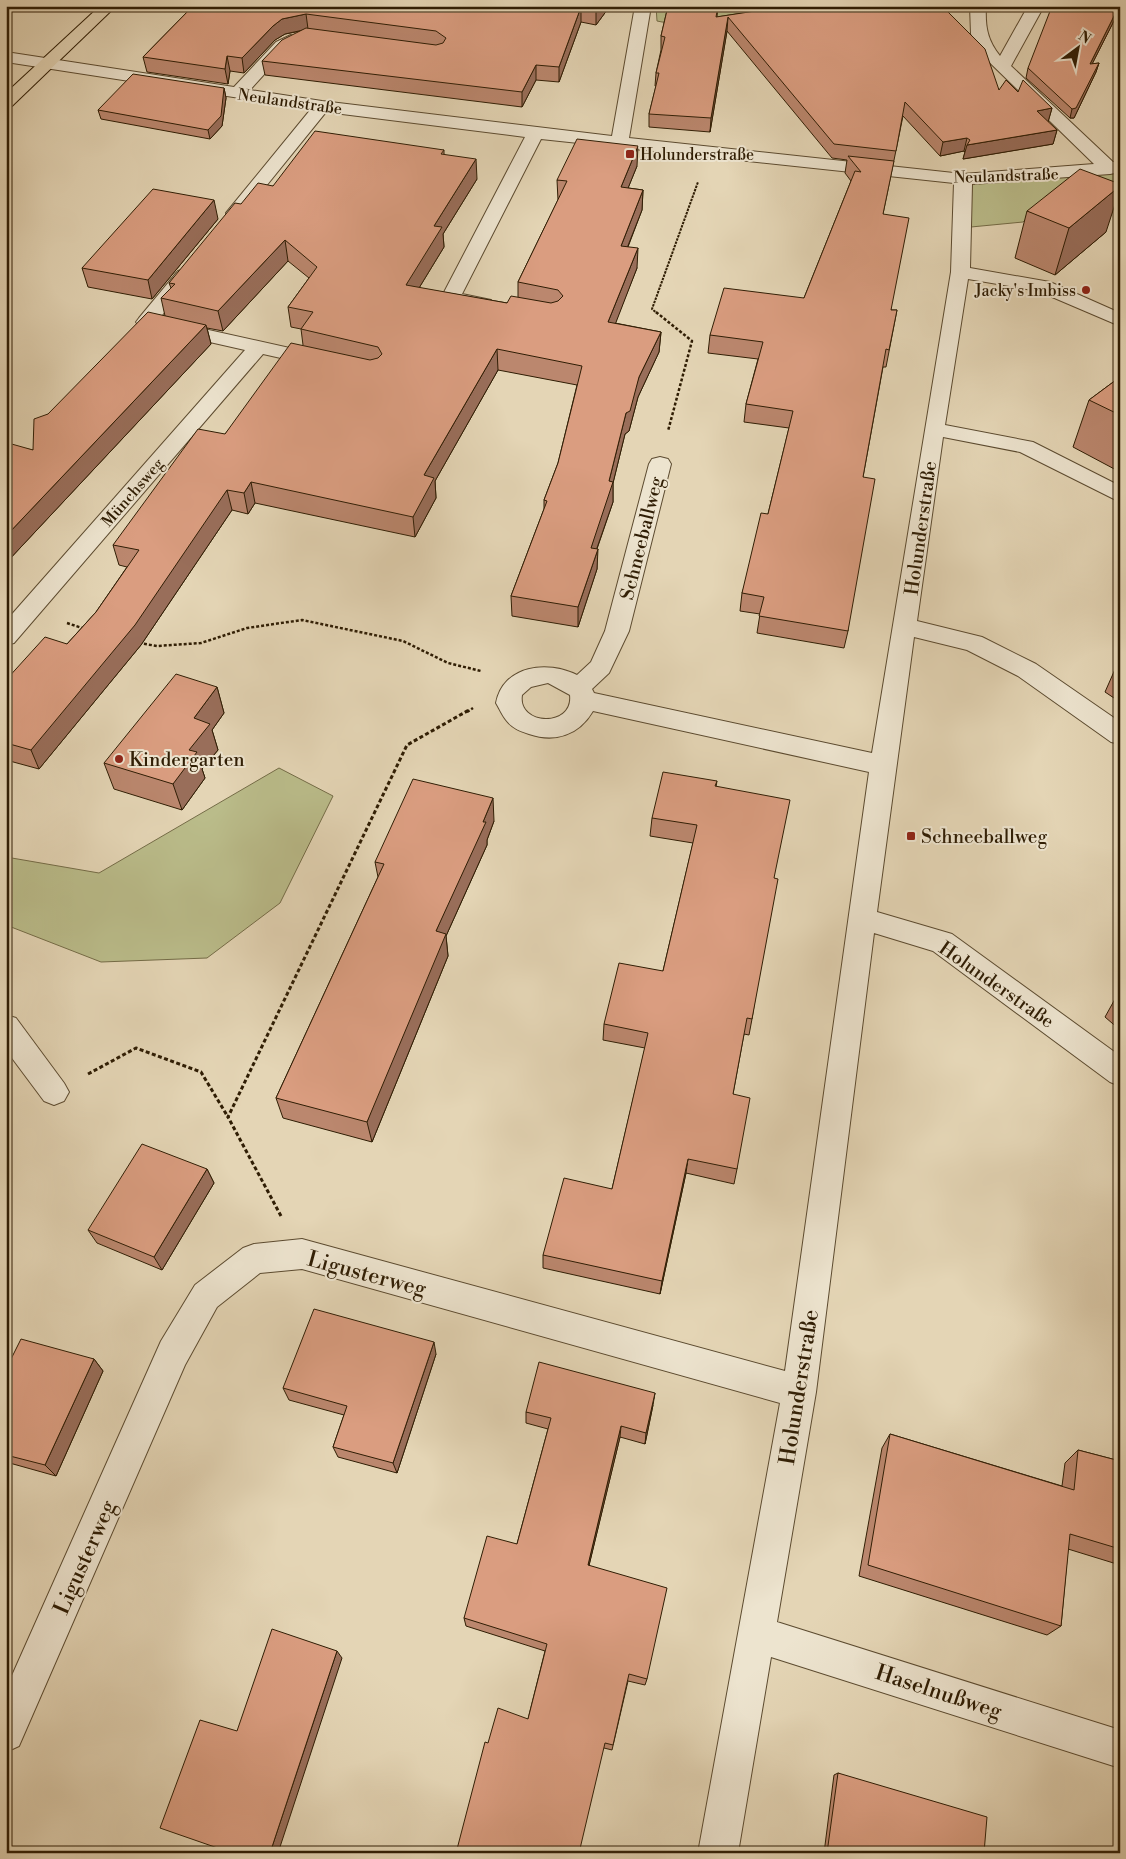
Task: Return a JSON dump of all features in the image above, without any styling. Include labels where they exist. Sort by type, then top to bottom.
[{"type":"main road","points":[[6,102],[110,6]]},
{"type":"street","points":[[620,141],[643,6]]},
{"type":"street","points":[[978,6],[976,26],[984,47],[1002,67],[1115,168]]},
{"type":"street","points":[[1002,67],[1036,6]]},
{"type":"street","points":[[238,93],[282,45],[291,40],[308,36]]},
{"type":"street","name":"Neulandstraße","points":[[6,56],[322,106],[534,133],[963,179],[1115,168]]},
{"type":"street","points":[[224,226],[322,106]]},
{"type":"street","points":[[505,307],[451,298],[534,133]]},
{"type":"street","name":"Holunderstraße","points":[[718,1853],[799,1392],[884,764],[906,627],[934,429],[960,272],[963,179]]},
{"type":"street","points":[[194,264],[146,322],[335,364]]},
{"type":"street","points":[[960,272],[1043,286],[1120,320]]},
{"type":"street","name":"Münchsweg","points":[[6,637],[258,347]]},
{"type":"street","points":[[934,429],[1026,447],[1120,496]]},
{"type":"street","name":"Schneeballweg","points":[[512,694],[513,715],[525,724],[540,729],[557,728],[571,722],[581,711],[581,693],[600,667],[617,631],[660,464]]},
{"type":"street","points":[[906,627],[974,643],[1027,670],[1120,735]]},
{"type":"street","points":[[512,694],[531,676],[548,674],[566,678],[581,693],[884,764]]},
{"type":"street","name":"Holunderstraße","points":[[863,919],[942,942],[1120,1073]]},
{"type":"street","points":[[6,1027],[54,1092]]},
{"type":"street","name":"Ligusterweg","points":[[6,1733],[173,1353],[206,1296],[254,1258],[302,1254],[799,1392]]},
{"type":"street","name":"Haselnußweg","points":[[757,1634],[1120,1749]]},
{"type":"path","points":[[6,12],[12,6]]},
{"type":"path","points":[[660,464],[692,341],[652,309],[709,151]]},
{"type":"path","points":[[30,610],[86,629]]},
{"type":"path","points":[[130,641],[157,646],[201,644],[247,628],[302,620],[403,641],[448,663],[494,674],[512,694],[475,706],[407,744],[228,1118]]},
{"type":"path","points":[[54,1092],[136,1048],[201,1072],[302,1254]]},
{"type":"green space","points":[[656,6],[759,6],[756,26],[657,21]]},
{"type":"green space","points":[[1120,172],[1120,208],[1082,194],[1055,193],[1023,222],[971,227],[971,182]]},
{"type":"green space","points":[[279,768],[333,796],[280,903],[207,958],[101,962],[6,925],[6,857],[99,873]]},
{"type":"building","points":[[193,6],[599,6],[596,10],[581,7],[559,67],[536,65],[522,92],[262,61],[282,40],[306,28],[436,45],[443,43],[446,38],[436,31],[306,14],[282,19],[242,58],[227,56],[225,69],[143,57]]},
{"type":"building","points":[[668,6],[718,6],[716,17],[788,6],[942,6],[985,49],[999,90],[1006,80],[1018,92],[1023,80],[1052,108],[1037,111],[1057,130],[967,145],[970,140],[967,138],[943,142],[905,102],[896,151],[834,144],[728,17],[711,118],[649,114],[659,73],[656,73],[665,37],[661,36]]},
{"type":"building","points":[[1052,6],[1119,6],[1090,64],[1099,63],[1076,108],[1072,109],[1028,68]]},
{"type":"building","points":[[133,74],[224,88],[221,116],[208,130],[98,110]]},
{"type":"building","points":[[315,131],[444,150],[441,154],[476,159],[434,226],[442,227],[406,285],[507,303],[511,296],[551,303],[558,301],[563,296],[558,290],[518,282],[567,181],[557,180],[577,139],[638,146],[621,187],[643,190],[621,246],[638,248],[608,322],[661,332],[639,377],[630,411],[626,413],[609,481],[613,482],[591,548],[598,549],[578,607],[511,596],[547,501],[544,500],[558,463],[582,366],[497,349],[424,475],[434,478],[413,517],[251,482],[244,493],[227,490],[135,625],[31,750],[6,743],[6,680],[45,637],[67,644],[96,612],[139,550],[113,545],[198,429],[225,434],[291,343],[370,360],[378,358],[382,354],[378,347],[301,329],[313,312],[288,307],[317,267],[285,240],[218,311],[161,298],[175,284],[169,283],[235,203],[241,204],[258,183],[273,186]]},
{"type":"building","points":[[848,156],[894,161],[883,214],[909,218],[891,310],[897,310],[889,350],[886,349],[863,477],[875,479],[848,631],[759,616],[764,597],[742,593],[761,513],[768,514],[793,411],[746,404],[763,342],[710,335],[724,288],[804,298],[855,171],[861,172]]},
{"type":"building","points":[[1080,169],[1120,184],[1120,186],[1069,228],[1027,211]]},
{"type":"building","points":[[153,189],[214,200],[148,280],[82,268]]},
{"type":"building","points":[[148,312],[206,325],[6,536],[6,445],[8,443],[33,450],[34,419],[48,414]]},
{"type":"building","points":[[1120,377],[1120,415],[1089,400]]},
{"type":"building","points":[[176,674],[217,687],[194,718],[210,724],[189,750],[197,752],[173,784],[104,763]]},
{"type":"building","points":[[663,772],[717,781],[715,786],[790,800],[774,878],[778,879],[752,1019],[747,1018],[733,1094],[750,1098],[737,1169],[688,1159],[662,1281],[543,1255],[564,1178],[612,1189],[648,1033],[604,1024],[619,963],[663,971],[697,825],[652,818]]},
{"type":"building","points":[[413,779],[493,798],[483,822],[486,822],[436,931],[446,934],[367,1122],[276,1098],[384,864],[375,862]]},
{"type":"building","points":[[142,1144],[207,1169],[154,1257],[88,1230]]},
{"type":"building","points":[[314,1309],[434,1342],[393,1463],[333,1447],[347,1406],[283,1388]]},
{"type":"building","points":[[21,1339],[94,1359],[45,1465],[6,1455],[6,1369]]},
{"type":"building","points":[[539,1362],[655,1393],[646,1433],[621,1426],[588,1565],[667,1588],[647,1679],[629,1674],[613,1745],[605,1743],[579,1853],[456,1853],[485,1742],[488,1743],[498,1708],[528,1719],[547,1644],[464,1618],[487,1536],[517,1544],[551,1418],[526,1412]]},
{"type":"building","points":[[890,1434],[1074,1490],[1078,1450],[1120,1461],[1120,1549],[1070,1534],[1061,1626],[868,1565]]},
{"type":"building","points":[[272,1629],[337,1651],[270,1853],[232,1853],[160,1828],[200,1720],[237,1731]]},
{"type":"building","points":[[838,1773],[987,1817],[984,1853],[827,1853]]},
{"type":"place","name":"Holunderstraße","points":[[630,154]]},
{"type":"place","name":"Jacky's Imbiss","points":[[1086,290]]},
{"type":"place","name":"Kindergarten","points":[[119,759]]},
{"type":"place","name":"Schneeballweg","points":[[911,836]]}]
